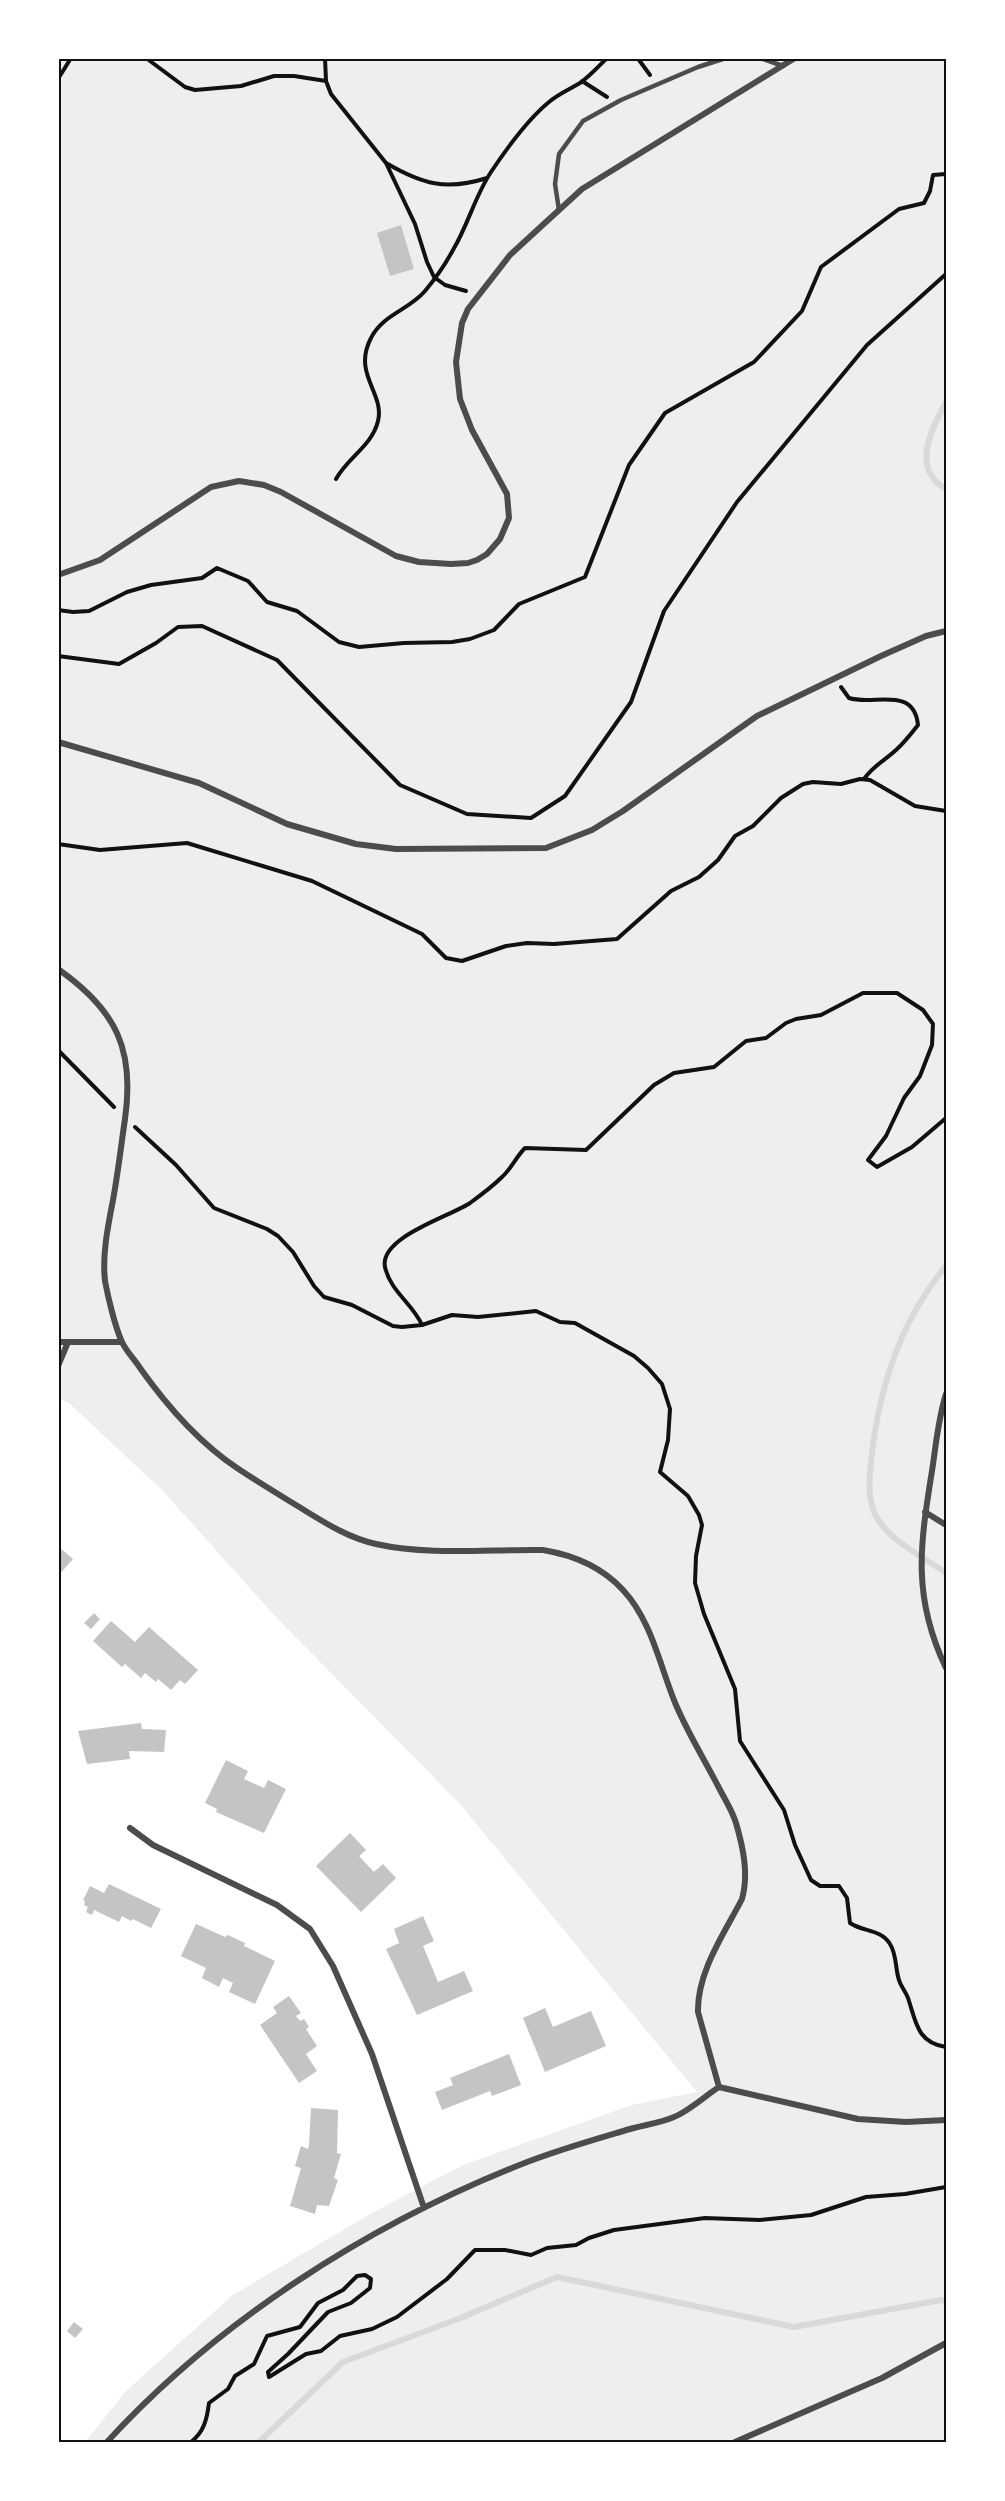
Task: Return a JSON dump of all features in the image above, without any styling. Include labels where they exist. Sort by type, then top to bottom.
[{"type":"street","points":[[58,575],[100,560],[211,487],[239,481],[264,485],[281,492],[396,556],[418,562],[460,563],[477,560],[486,554],[506,529],[509,506],[503,486],[465,415],[458,386],[456,362],[462,323],[468,309],[510,255],[582,189],[795,58]]},
{"type":"street","points":[[58,742],[199,783],[286,824],[356,843],[396,849],[546,848],[592,830],[623,811],[737,728],[837,676],[926,636],[946,631]]},
{"type":"street","points":[[58,969],[78,983],[100,1005],[120,1038],[129,1072],[129,1104],[125,1118],[123,1151],[109,1222],[105,1282],[122,1342],[163,1400],[196,1435],[236,1467],[338,1530],[376,1544],[413,1550],[532,1550],[562,1553],[579,1559],[610,1577],[633,1602],[642,1616],[677,1706],[735,1821],[745,1865],[745,1887],[742,1899],[702,1979],[698,2000],[698,2012],[719,2087]]},
{"type":"street","points":[[58,1342],[122,1342]]},
{"type":"street","points":[[58,1366],[68,1342]]},
{"type":"street","points":[[946,1394],[940,1414],[923,1521],[921,1587],[926,1612],[944,1657],[946,1668]]},
{"type":"street","points":[[925,1512],[946,1525]]},
{"type":"street","points":[[130,1828],[153,1845],[277,1905],[298,1918],[310,1929],[333,1966],[372,2054],[424,2208]]},
{"type":"street","points":[[107,2442],[174,2376],[229,2331],[287,2289],[379,2230],[461,2189],[554,2152],[675,2117],[719,2087],[858,2119],[906,2122],[946,2120]]},
{"type":"street","points":[[735,2442],[882,2378],[946,2343]]},
{"type":"lane","points":[[560,210],[555,184],[559,154],[583,121],[612,104],[698,67],[726,58]]},
{"type":"lane","points":[[760,58],[783,66]]},
{"type":"path","points":[[58,78],[70,58]]},
{"type":"path","points":[[146,58],[185,87],[195,90],[241,86],[274,76],[294,76],[326,81]]},
{"type":"path","points":[[325,58],[326,81],[331,94],[343,112],[386,163],[415,224],[426,262],[434,277],[446,285],[477,296]]},
{"type":"path","points":[[336,479],[348,460],[369,442],[379,418],[378,404],[365,369],[367,345],[379,324],[424,291],[454,249],[470,210],[488,178],[535,115],[550,101],[582,81],[607,58]]},
{"type":"path","points":[[639,59],[655,86]]},
{"type":"path","points":[[582,81],[608,98],[612,104]]},
{"type":"path","points":[[386,163],[410,177],[432,183],[467,184],[488,178]]},
{"type":"path","points":[[58,610],[89,611],[127,592],[151,585],[202,578],[218,568],[248,581],[267,602],[302,613],[321,630],[350,647],[452,642],[470,639],[494,630],[519,604],[585,576],[629,465],[665,413],[754,362],[802,310],[821,267],[899,209],[924,203],[930,191],[933,176],[946,174]]},
{"type":"path","points":[[58,656],[119,664],[156,643],[177,627],[202,626],[277,660],[400,785],[467,814],[531,819],[566,796],[631,702],[664,611],[737,502],[867,345],[946,274]]},
{"type":"path","points":[[837,676],[849,698],[900,700],[909,705],[917,717],[918,725],[908,739],[873,767],[864,780]]},
{"type":"path","points":[[58,844],[99,850],[187,843],[312,881],[422,934],[446,958],[462,961],[506,946],[527,943],[554,944],[617,939],[671,891],[699,877],[718,860],[735,836],[753,826],[795,789],[813,782],[840,784],[864,780],[877,784],[915,806],[946,811]]},
{"type":"path","points":[[422,1325],[396,1291],[384,1265],[387,1254],[395,1244],[426,1223],[468,1204],[504,1176],[525,1148],[586,1150],[664,1078],[674,1073],[714,1067],[746,1041],[766,1038],[796,1019],[821,1015],[863,993],[897,993],[924,1010],[933,1024],[932,1045],[920,1076],[904,1098],[886,1136],[868,1160],[872,1165],[877,1167],[912,1148],[946,1118]]},
{"type":"path","points":[[58,1050],[125,1118],[176,1165],[214,1208],[267,1228],[278,1236],[293,1252],[314,1286],[324,1297],[352,1305],[393,1326],[422,1325],[452,1315],[478,1317],[536,1311],[560,1322],[575,1323],[620,1347],[648,1368],[662,1384],[670,1418],[668,1440],[660,1472],[688,1496],[702,1525],[696,1556],[695,1583],[704,1614],[735,1689],[740,1741],[784,1810],[795,1845],[811,1880],[820,1886],[839,1886],[847,1898],[850,1923],[864,1930],[881,1934],[889,1943],[895,1955],[898,1979],[909,1999],[915,2025],[931,2042],[946,2047]]},
{"type":"path","points":[[191,2442],[201,2432],[206,2421],[209,2403],[228,2389],[236,2376],[254,2364],[267,2336],[300,2327],[318,2303],[343,2290],[357,2276],[365,2275],[371,2279],[370,2288],[351,2303],[328,2312],[268,2372],[269,2377],[306,2354],[321,2351],[340,2336],[372,2329],[397,2317],[447,2279],[476,2250],[505,2250],[531,2255],[547,2248],[576,2245],[614,2230],[705,2218],[760,2220],[811,2215],[866,2198],[946,2187]]},
{"type":"shaded area","points":[[59,59],[946,59],[946,2442],[85,2442],[127,2390],[233,2295],[372,2213],[463,2165],[632,2105],[697,2092],[460,1804],[275,1616],[162,1490],[69,1403],[59,1398]]},
{"type":"building","points":[[401,225],[414,269],[390,276],[377,233]]},
{"type":"building","points":[[60,1548],[73,1559],[58,1576],[58,1550]]},
{"type":"building","points":[[94,1613],[100,1619],[91,1629],[84,1623]]},
{"type":"building","points":[[111,1621],[135,1642],[149,1627],[198,1670],[185,1684],[180,1680],[171,1690],[158,1679],[156,1682],[145,1673],[141,1678],[125,1664],[122,1667],[93,1641]]},
{"type":"building","points":[[141,1723],[142,1729],[166,1730],[164,1752],[129,1751],[130,1759],[87,1764],[78,1731]]},
{"type":"building","points":[[226,1760],[248,1771],[244,1779],[264,1788],[268,1780],[286,1789],[264,1833],[216,1812],[217,1809],[205,1803]]},
{"type":"building","points":[[350,1833],[366,1850],[359,1856],[374,1872],[383,1864],[396,1878],[361,1912],[316,1866]]},
{"type":"building","points":[[109,1884],[161,1909],[151,1928],[122,1916],[119,1922],[94,1910],[92,1915],[86,1912],[88,1907],[84,1905],[83,1900],[90,1886],[104,1893]]},
{"type":"building","points":[[423,1916],[434,1941],[423,1946],[438,1982],[464,1971],[473,1991],[417,2015],[386,1949],[399,1943],[394,1929]]},
{"type":"building","points":[[196,1924],[225,1937],[228,1935],[245,1943],[244,1946],[275,1961],[255,2004],[229,1992],[233,1983],[223,1978],[219,1987],[202,1978],[206,1968],[181,1956]]},
{"type":"building","points":[[289,1996],[301,2013],[296,2016],[300,2021],[304,2019],[309,2027],[306,2029],[317,2046],[306,2054],[317,2071],[299,2083],[260,2025],[277,2013],[273,2007]]},
{"type":"building","points":[[545,2008],[553,2027],[591,2011],[606,2046],[545,2072],[523,2018]]},
{"type":"building","points":[[509,2054],[521,2085],[492,2096],[490,2091],[442,2110],[435,2092],[453,2085],[450,2078]]},
{"type":"building","points":[[311,2108],[338,2110],[337,2153],[341,2154],[334,2178],[338,2180],[329,2206],[317,2205],[315,2214],[290,2206],[301,2168],[295,2166],[301,2146],[308,2149],[309,2145]]},
{"type":"building","points":[[74,2322],[83,2329],[75,2338],[67,2331]]},
{"type":"waterway","points":[[946,402],[930,436],[926,460],[935,481],[946,489]]},
{"type":"waterway","points":[[946,1266],[917,1308],[895,1354],[876,1427],[870,1485],[873,1509],[882,1525],[898,1541],[946,1573]]},
{"type":"waterway","points":[[259,2442],[343,2362],[458,2319],[557,2277],[794,2327],[941,2300],[946,2301]]}]
